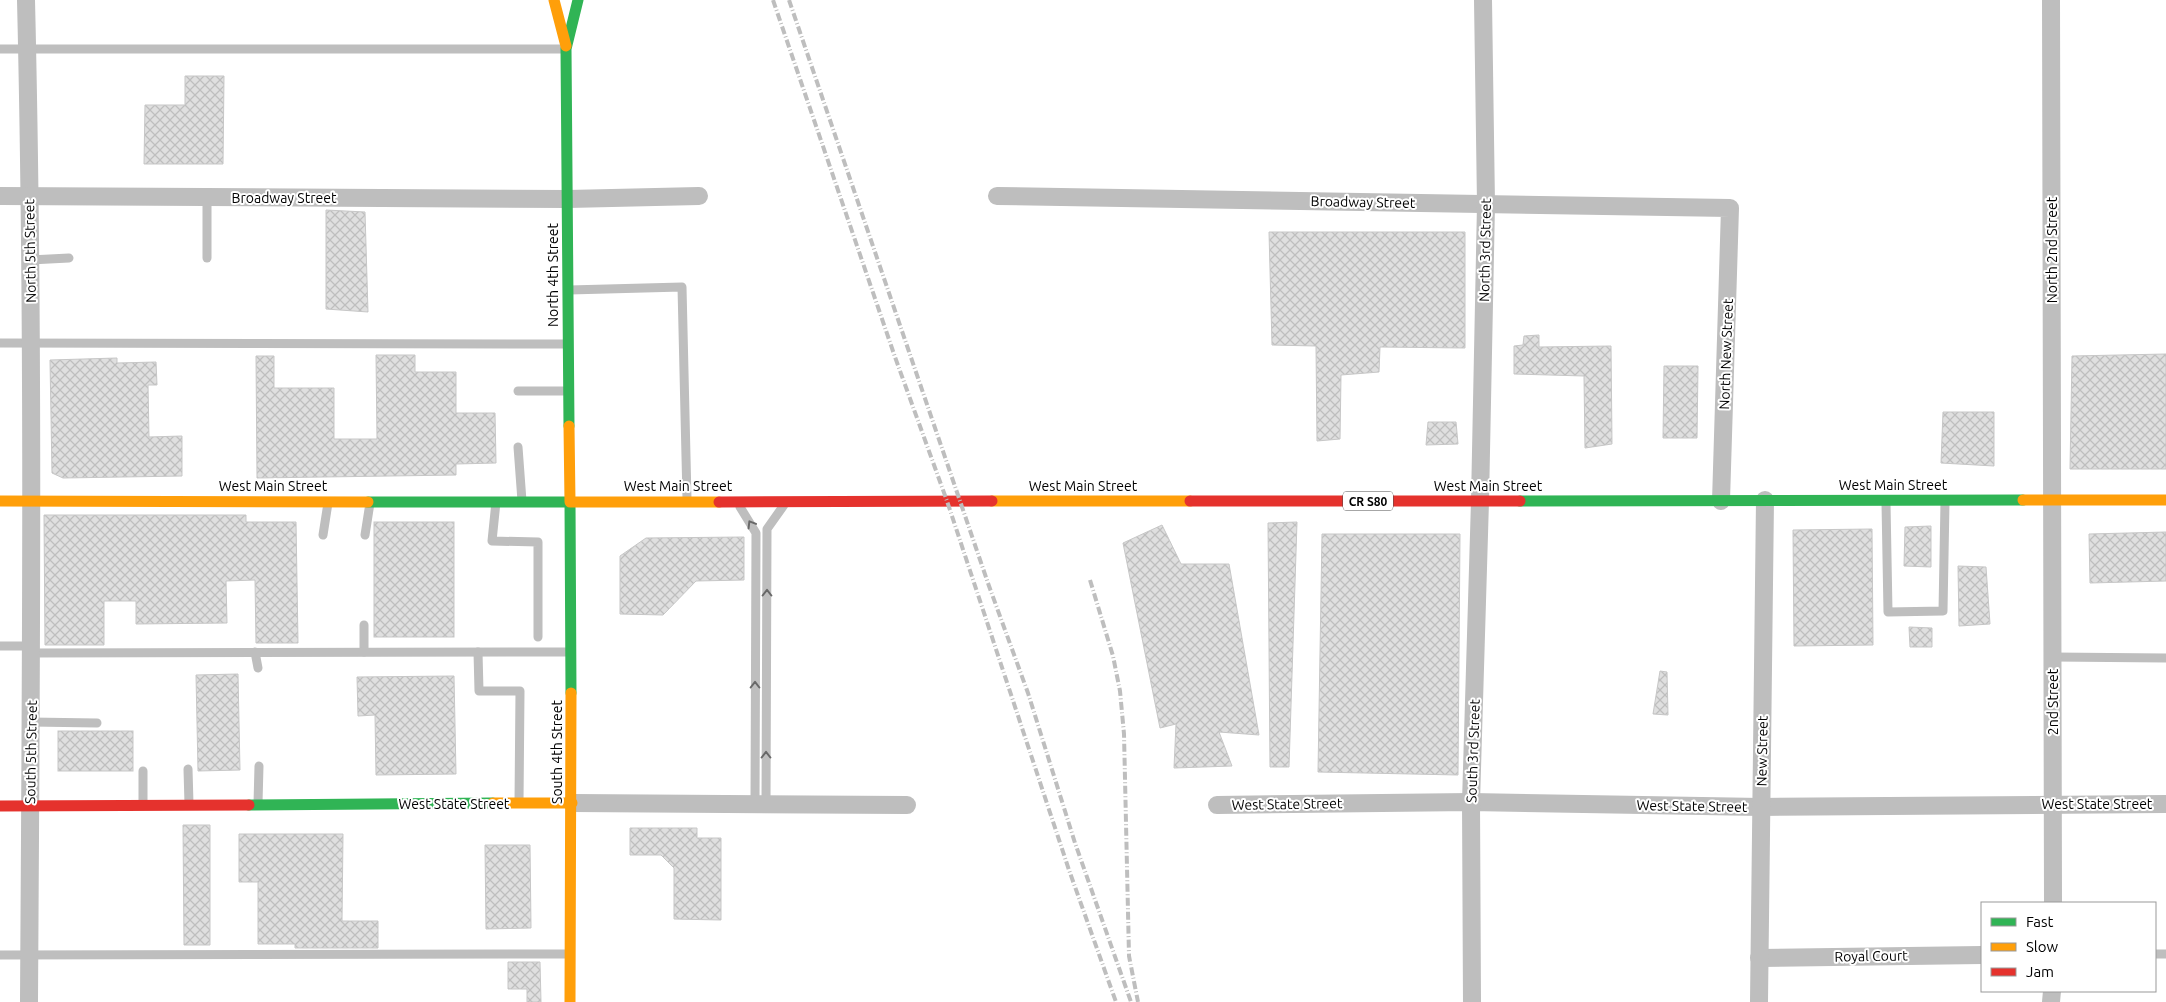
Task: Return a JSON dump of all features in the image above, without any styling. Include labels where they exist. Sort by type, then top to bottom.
[{"type":"main road","name":"North 4th Street","points":[[554,0],[566,49],[570,502]]},
{"type":"main road","name":"North 4th Street","points":[[566,49],[578,0]]},
{"type":"main road","name":"West Main Street","points":[[0,501],[2166,500]]},
{"type":"main road","name":"South 4th Street","points":[[570,502],[572,803],[570,1002]]},
{"type":"main road","name":"West State Street","points":[[0,806],[572,803]]},
{"type":"street","name":"North 5th Street","points":[[26,0],[31,343],[31,501]]},
{"type":"street","name":"North 3rd Street","points":[[1480,501],[1486,204],[1483,0]]},
{"type":"street","name":"North 2nd Street","points":[[2052,0],[2053,500]]},
{"type":"street","name":"Broadway Street","points":[[0,196],[568,199],[700,196]]},
{"type":"street","name":"Broadway Street","points":[[997,196],[1730,208]]},
{"type":"street","name":"North New Street","points":[[1721,501],[1730,208]]},
{"type":"street","name":"New Street","points":[[1759,1002],[1765,500]]},
{"type":"street","name":"2nd Street","points":[[2053,500],[2053,902]]},
{"type":"street","name":"South 5th Street","points":[[30,1002],[31,501]]},
{"type":"street","name":"South 3rd Street","points":[[1472,1002],[1471,802],[1480,501]]},
{"type":"street","name":"West State Street","points":[[1218,805],[1471,802],[1761,807],[2166,804]]},
{"type":"street","name":"West State Street","points":[[572,803],[907,805]]},
{"type":"street","name":"Royal Court","points":[[1759,958],[1981,955]]},
{"type":"lane","points":[[0,49],[566,49]]},
{"type":"lane","points":[[207,197],[207,258]]},
{"type":"lane","points":[[30,260],[69,258]]},
{"type":"lane","points":[[568,290],[682,287],[687,502]]},
{"type":"lane","points":[[0,343],[569,344]]},
{"type":"lane","points":[[518,391],[569,391]]},
{"type":"lane","points":[[518,447],[522,502]]},
{"type":"lane","points":[[1886,500],[1888,612],[1943,611],[1945,500]]},
{"type":"lane","points":[[323,535],[328,501]]},
{"type":"lane","points":[[365,535],[370,501]]},
{"type":"lane","points":[[496,501],[492,541],[538,542],[538,637]]},
{"type":"lane","points":[[737,501],[756,533],[761,804]]},
{"type":"lane","points":[[761,804],[767,530],[786,501]]},
{"type":"lane","points":[[364,625],[364,652]]},
{"type":"lane","points":[[0,646],[32,650],[571,652]]},
{"type":"lane","points":[[255,652],[258,668]]},
{"type":"lane","points":[[478,652],[479,690],[520,690],[519,804]]},
{"type":"lane","points":[[2053,657],[2166,658]]},
{"type":"lane","points":[[31,722],[97,723]]},
{"type":"lane","points":[[258,805],[259,766]]},
{"type":"lane","points":[[188,769],[189,805]]},
{"type":"lane","points":[[143,771],[143,805]]},
{"type":"lane","points":[[0,955],[570,954]]},
{"type":"building","points":[[185,76],[224,76],[223,164],[144,164],[145,105],[185,105]]},
{"type":"building","points":[[326,210],[365,212],[368,312],[326,309]]},
{"type":"building","points":[[1269,232],[1465,232],[1465,348],[1380,347],[1379,372],[1341,375],[1340,439],[1317,441],[1316,346],[1272,345]]},
{"type":"building","points":[[1539,335],[1539,347],[1611,346],[1612,444],[1585,448],[1584,376],[1514,374],[1514,346],[1523,345],[1524,336]]},
{"type":"building","points":[[2166,354],[2166,469],[2070,469],[2072,356]]},
{"type":"building","points":[[376,355],[415,355],[415,372],[456,372],[456,413],[495,413],[496,463],[456,464],[456,475],[257,478],[256,356],[274,356],[274,388],[334,388],[334,439],[377,439]]},
{"type":"building","points":[[117,358],[117,363],[156,362],[157,385],[148,385],[149,437],[182,436],[182,476],[63,478],[52,473],[50,360]]},
{"type":"building","points":[[1664,366],[1698,366],[1697,438],[1663,438]]},
{"type":"building","points":[[1943,412],[1994,412],[1994,466],[1941,463]]},
{"type":"building","points":[[1428,422],[1456,422],[1458,444],[1426,445]]},
{"type":"building","points":[[44,515],[246,515],[246,522],[296,522],[298,643],[256,643],[255,580],[226,581],[227,623],[136,624],[136,601],[104,601],[104,645],[45,645]]},
{"type":"building","points":[[374,522],[454,522],[454,637],[374,637]]},
{"type":"building","points":[[1297,522],[1289,767],[1270,767],[1268,523]]},
{"type":"building","points":[[1162,525],[1181,564],[1229,564],[1259,735],[1219,732],[1232,766],[1174,768],[1176,724],[1160,728],[1123,543]]},
{"type":"building","points":[[1931,526],[1931,567],[1904,566],[1905,527]]},
{"type":"building","points":[[1872,529],[1873,645],[1794,646],[1793,530]]},
{"type":"building","points":[[2166,532],[2166,581],[2090,583],[2089,534]]},
{"type":"building","points":[[1322,534],[1460,534],[1458,775],[1318,772]]},
{"type":"building","points":[[744,537],[744,580],[696,581],[663,615],[620,614],[620,556],[646,538]]},
{"type":"building","points":[[1958,566],[1986,567],[1990,624],[1959,626]]},
{"type":"building","points":[[1909,627],[1932,628],[1932,647],[1910,647]]},
{"type":"building","points":[[1660,671],[1667,672],[1668,715],[1653,714]]},
{"type":"building","points":[[238,674],[240,770],[198,771],[196,675]]},
{"type":"building","points":[[454,676],[456,774],[376,775],[375,715],[358,716],[357,677]]},
{"type":"building","points":[[58,731],[133,731],[133,771],[58,771]]},
{"type":"building","points":[[183,825],[210,825],[210,945],[184,945]]},
{"type":"building","points":[[630,828],[697,828],[697,838],[721,838],[721,920],[674,919],[674,868],[661,855],[630,855]]},
{"type":"building","points":[[239,834],[343,834],[342,921],[378,921],[378,948],[295,948],[295,944],[258,944],[258,882],[239,882]]},
{"type":"building","points":[[485,845],[530,845],[531,928],[486,929]]},
{"type":"building","points":[[508,962],[540,962],[541,1002],[527,1002],[527,989],[508,989]]},
{"type":"railway","points":[[773,0],[895,357],[947,501],[1069,870],[1116,1002]]},
{"type":"railway","points":[[789,0],[989,586],[1028,693],[1075,843],[1131,1002]]},
{"type":"railway","points":[[1090,580],[1113,656],[1120,691],[1124,734],[1129,956],[1138,1002]]},
{"type":"traffic: fast","points":[[569,426],[566,49],[578,0]]},
{"type":"traffic: fast","points":[[1520,501],[2023,500]]},
{"type":"traffic: fast","points":[[368,502],[570,502],[571,693]]},
{"type":"traffic: fast","points":[[249,805],[493,803]]},
{"type":"traffic: slow","points":[[554,0],[566,46]]},
{"type":"traffic: slow","points":[[569,426],[570,502],[719,502]]},
{"type":"traffic: slow","points":[[2023,500],[2166,500]]},
{"type":"traffic: slow","points":[[0,501],[368,502]]},
{"type":"traffic: slow","points":[[992,501],[1190,501]]},
{"type":"traffic: slow","points":[[570,1002],[571,693]]},
{"type":"traffic: slow","points":[[493,803],[572,803]]},
{"type":"traffic: jam","points":[[719,502],[992,501]]},
{"type":"traffic: jam","points":[[1190,501],[1520,501]]},
{"type":"traffic: jam","points":[[0,806],[249,805]]}]
